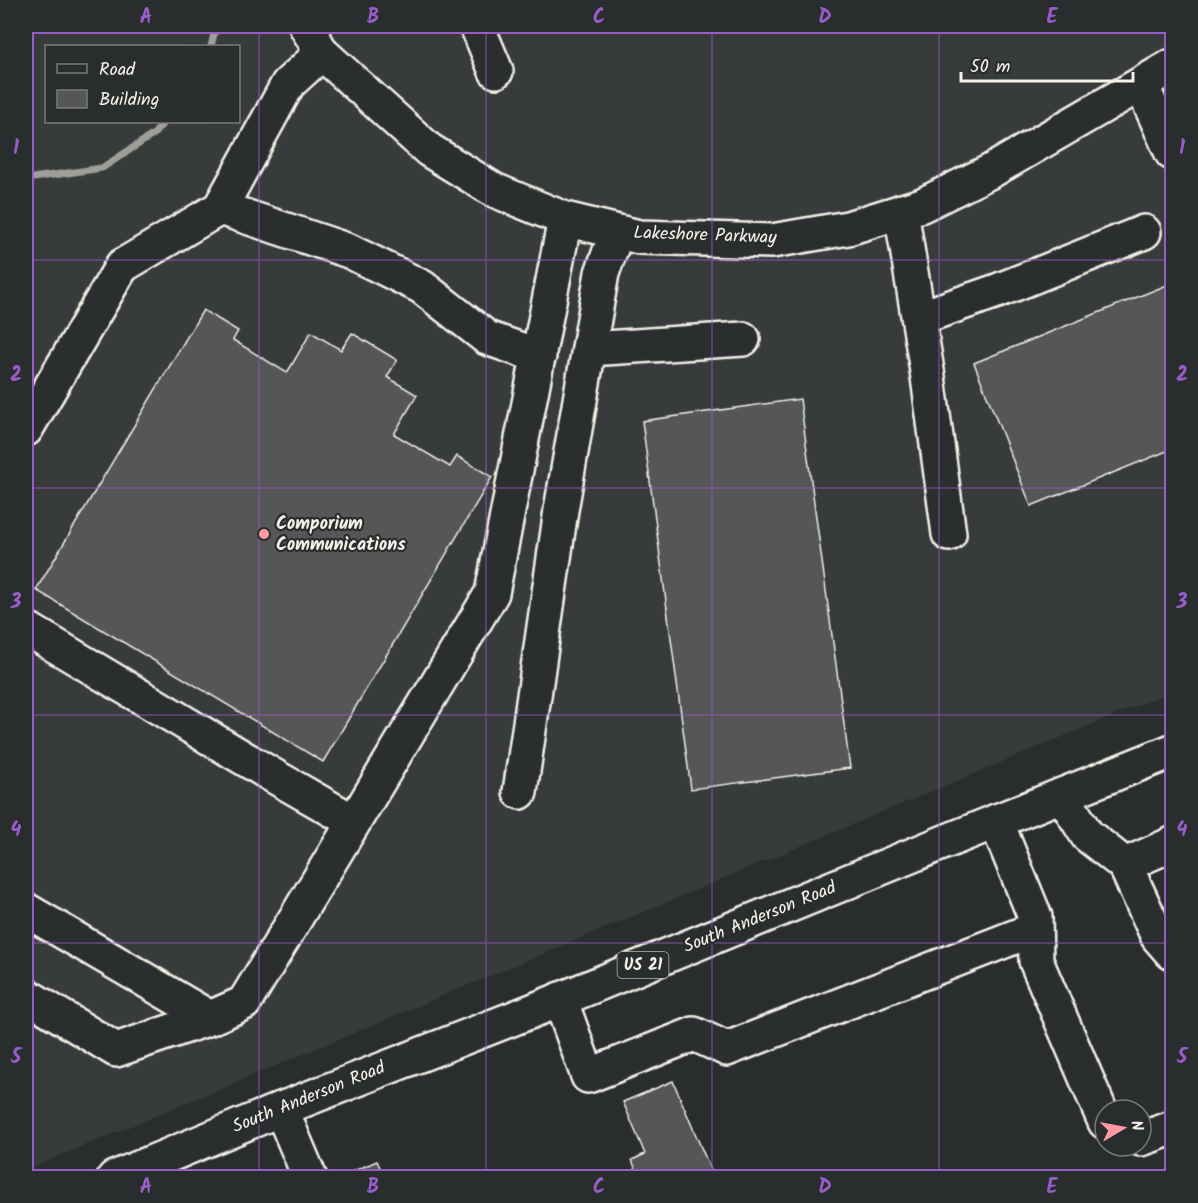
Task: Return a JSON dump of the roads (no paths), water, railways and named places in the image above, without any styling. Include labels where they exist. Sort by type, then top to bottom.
[{"type":"main road","name":"Lakeshore Parkway","points":[[306,26],[322,54],[429,150],[494,190],[565,219],[639,237],[772,241],[848,228],[922,205],[991,171],[1173,66]]},
{"type":"main road","points":[[477,26],[496,71]]},
{"type":"main road","points":[[26,429],[122,266],[220,208],[288,84],[322,54]]},
{"type":"main road","points":[[1141,84],[1173,153]]},
{"type":"main road","points":[[220,208],[349,252],[422,287],[487,338],[539,356]]},
{"type":"main road","points":[[901,211],[928,377],[949,534]]},
{"type":"main road","points":[[26,995],[116,1050],[210,1018],[244,1003],[492,593],[565,219]]},
{"type":"main road","points":[[520,792],[561,510],[602,273],[617,232]]},
{"type":"main road","points":[[919,318],[997,291],[1144,232]]},
{"type":"main road","points":[[590,349],[743,339]]},
{"type":"main road","points":[[26,628],[354,822]]},
{"type":"main road","name":"South Anderson Road","points":[[123,1176],[281,1109],[560,999],[1173,751]]},
{"type":"main road","points":[[1062,795],[1087,835],[1125,865],[1158,937],[1173,953]]},
{"type":"main road","points":[[996,821],[1035,917],[1036,961],[1095,1098]]},
{"type":"main road","points":[[1125,865],[1173,844]]},
{"type":"main road","points":[[26,910],[210,1018]]},
{"type":"main road","points":[[560,999],[588,1076],[694,1034],[727,1048],[1035,929]]},
{"type":"main road","points":[[281,1109],[310,1178]]},
{"type":"main road","points":[[1153,1135],[1173,1128]]},
{"type":"waterway","points":[[211,45],[216,26]]},
{"type":"waterway","points":[[26,179],[102,168],[154,134],[163,123]]},
{"type":"place","name":"Comporium Communications","points":[[264,534]]}]
